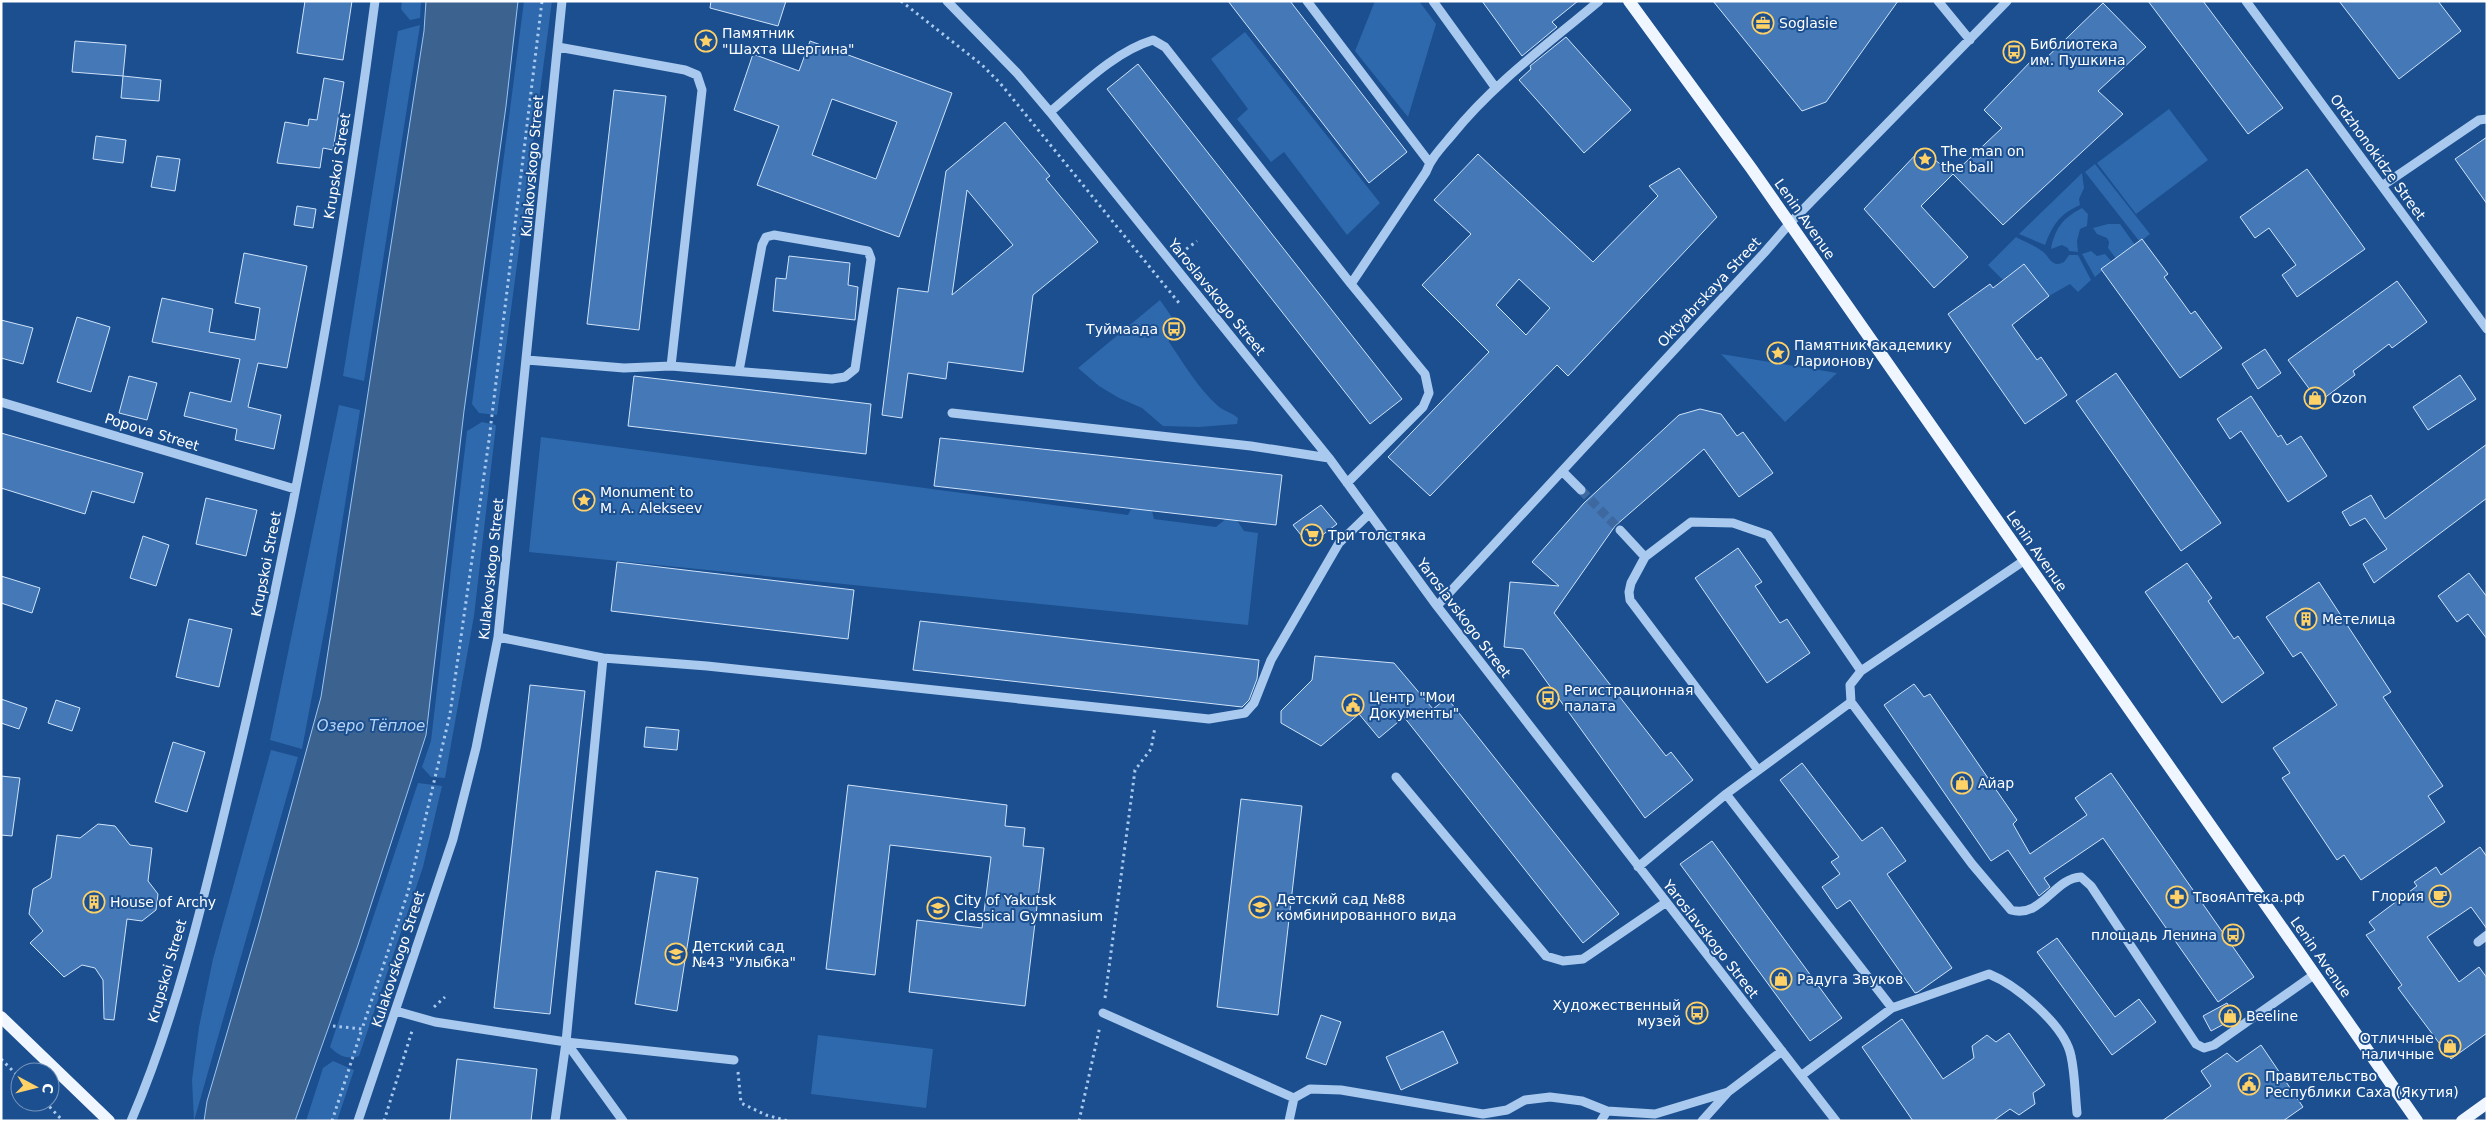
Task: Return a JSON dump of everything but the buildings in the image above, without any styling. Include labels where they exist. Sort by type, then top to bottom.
[{"type":"main road","name":"Lenin Avenue","points":[[1629,1],[1790,223],[2417,1121]]},
{"type":"main road","points":[[1,1017],[109,1121]]},
{"type":"main road","points":[[2462,1121],[2487,1103]]},
{"type":"street","name":"Krupskoi Street","points":[[131,1121],[159,1050],[215,849],[263,650],[295,489],[343,216],[375,1]]},
{"type":"street","name":"Kulakovskogo Street","points":[[358,1121],[453,839],[476,748],[498,637],[562,1]]},
{"type":"street","name":"Yaroslavskogo Street","points":[[947,1],[1017,73],[1050,112],[1329,458],[1437,606],[1836,1121]]},
{"type":"street","points":[[1307,1],[1429,162]]},
{"type":"street","points":[[1433,1],[1495,87]]},
{"type":"street","points":[[1351,284],[1426,172],[1429,162],[1495,87],[1599,1]]},
{"type":"street","points":[[1938,1],[1970,40]]},
{"type":"street","name":"Oktyabrskaya Street","points":[[1437,606],[1790,223],[2007,1]]},
{"type":"street","name":"Ordzhonokidze Street","points":[[2246,1],[2487,329]]},
{"type":"street","points":[[1050,112],[1092,76],[1139,44],[1153,40],[1165,47],[1351,284],[1425,374],[1429,393],[1423,407],[1347,483]]},
{"type":"street","points":[[558,47],[685,70],[697,75],[702,90],[671,366]]},
{"type":"street","points":[[2382,186],[2479,120],[2487,119]]},
{"type":"street","points":[[527,360],[624,368],[671,366],[832,379],[845,377],[855,369],[871,259],[868,252],[774,235],[766,237],[762,245],[739,371]]},
{"type":"street","name":"Popova Street","points":[[1,402],[295,489]]},
{"type":"street","points":[[952,413],[1250,446],[1329,458]]},
{"type":"street","points":[[1562,471],[1581,490]]},
{"type":"street","points":[[498,637],[603,658],[707,666],[1209,719],[1245,713],[1254,703],[1270,660],[1339,543],[1369,514]]},
{"type":"street","points":[[1758,770],[1630,600],[1631,583],[1645,557],[1690,522],[1733,523],[1768,535],[1861,671]]},
{"type":"street","points":[[1620,530],[1645,557]]},
{"type":"street","points":[[2026,560],[1861,671],[1850,685],[1851,702],[1972,864],[2011,910],[2020,912],[2032,909],[2072,877],[2081,876],[2091,886],[2196,1044],[2204,1048],[2214,1045],[2315,974]]},
{"type":"street","points":[[555,1121],[566,1042],[603,658]]},
{"type":"street","points":[[1638,867],[1726,794],[1851,702]]},
{"type":"street","points":[[1396,776],[1546,956],[1563,961],[1584,960],[1666,903]]},
{"type":"street","points":[[1726,794],[1892,1008]]},
{"type":"street","points":[[2478,942],[2487,935]]},
{"type":"street","points":[[1802,1075],[1892,1008],[1989,974],[2006,981],[2048,1018],[2061,1035],[2071,1054],[2077,1113]]},
{"type":"street","points":[[396,1011],[501,1034],[734,1060]]},
{"type":"street","points":[[1103,1013],[1294,1098]]},
{"type":"street","points":[[566,1042],[623,1121]]},
{"type":"street","points":[[1702,1121],[1728,1092],[1782,1052]]},
{"type":"street","points":[[1289,1121],[1294,1098],[1310,1089],[1341,1090],[1483,1114],[1507,1110],[1525,1100],[1550,1097],[1582,1101],[1607,1111],[1656,1117],[1728,1092]]},
{"type":"street","points":[[1601,1121],[1607,1111]]},
{"type":"path","points":[[332,1121],[408,892],[450,714],[489,440],[542,1]]},
{"type":"path","points":[[901,1],[982,65],[1000,83],[1179,303]]},
{"type":"path","points":[[1079,1121],[1103,1013],[1135,770],[1151,749],[1157,714]]},
{"type":"path","points":[[384,1121],[414,1024],[445,997]]},
{"type":"path","points":[[333,1026],[362,1029]]},
{"type":"path","points":[[1,1059],[10,1068]]},
{"type":"path","points":[[734,1060],[738,1075],[741,1103],[766,1115],[788,1121]]},
{"type":"path","points":[[55,1112],[64,1121]]},
{"type":"shaded area","points":[[402,1],[421,1],[420,18],[410,20],[401,9]]},
{"type":"shaded area","points":[[524,1],[552,1],[497,415],[479,413],[472,404]]},
{"type":"shaded area","points":[[1375,1],[1419,1],[1436,24],[1408,117],[1355,51]]},
{"type":"shaded area","points":[[420,25],[364,381],[343,376],[398,31]]},
{"type":"shaded area","points":[[1245,32],[1380,203],[1347,235],[1284,152],[1271,162],[1237,119],[1248,109],[1211,59]]},
{"type":"shaded area","points":[[2169,109],[2208,160],[2136,214],[2097,163]]},
{"type":"shaded area","points":[[2095,164],[2150,234],[2140,242],[2085,172]]},
{"type":"shaded area","points":[[2082,173],[2084,188],[2079,199],[2080,205],[2067,212],[2058,220],[2045,245],[2019,234]]},
{"type":"shaded area","points":[[2082,208],[2088,214],[2087,226],[2080,229],[2077,241],[2078,252],[2069,251],[2068,248],[2062,245],[2051,249],[2061,224]]},
{"type":"shaded area","points":[[2108,224],[2120,224],[2135,245],[2117,260],[2108,248],[2109,242],[2107,238],[2097,234],[2093,228]]},
{"type":"shaded area","points":[[2016,237],[2039,249],[2056,264],[2064,262],[2069,255],[2078,255],[2091,280],[2078,292],[2070,284],[2049,296],[2024,264],[2003,280],[1988,265]]},
{"type":"shaded area","points":[[2091,251],[2097,256],[2105,254],[2112,262],[2095,277],[2082,254]]},
{"type":"shaded area","points":[[1160,300],[1178,326],[1168,334],[1169,342],[1204,392],[1218,406],[1238,418],[1237,424],[1199,427],[1163,426],[1142,408],[1119,398],[1099,386],[1078,368]]},
{"type":"shaded area","points":[[1721,354],[1837,373],[1785,422]]},
{"type":"shaded area","points":[[339,405],[360,410],[328,611],[302,749],[270,740]]},
{"type":"shaded area","points":[[482,422],[496,425],[474,616],[445,778],[431,777],[422,767],[431,741],[467,431]]},
{"type":"shaded area","points":[[541,437],[1128,515],[1132,507],[1151,507],[1154,519],[1216,527],[1227,518],[1236,519],[1244,531],[1258,533],[1248,625],[529,552]]},
{"type":"shaded area","points":[[271,750],[298,757],[194,1121],[192,1080],[199,1027],[213,959]]},
{"type":"shaded area","points":[[418,783],[442,786],[423,867],[359,1056],[351,1058],[343,1056],[330,1047]]},
{"type":"shaded area","points":[[818,1035],[933,1049],[926,1108],[811,1094]]},
{"type":"shaded area","points":[[333,1061],[354,1070],[337,1121],[306,1121],[323,1068]]},
{"type":"water","name":"Озеро Тёплое","points":[[426,1],[518,1],[506,106],[464,411],[426,735],[358,945],[295,1121],[204,1121],[207,1101],[258,927],[321,697],[424,31]]},
{"type":"tunnel","points":[[1581,490],[1620,530]]},
{"type":"place","name":"Soglasie","points":[[1763,23]]},
{"type":"place","name":"Памятник \"Шахта Шергина\"","points":[[706,41]]},
{"type":"place","name":"Библиотека им. Пушкина","points":[[2014,52]]},
{"type":"place","name":"The man on the ball","points":[[1925,159]]},
{"type":"place","name":"Туймаада","points":[[1174,329]]},
{"type":"place","name":"Памятник академику Ларионову","points":[[1778,353]]},
{"type":"place","name":"Ozon","points":[[2315,398]]},
{"type":"place","name":"Monument to M. A. Alekseev","points":[[584,500]]},
{"type":"place","name":"Три толстяка","points":[[1312,535]]},
{"type":"place","name":"Метелица","points":[[2306,619]]},
{"type":"place","name":"Регистрационная палата","points":[[1548,698]]},
{"type":"place","name":"Центр \"Мои Документы\"","points":[[1353,705]]},
{"type":"place","name":"Айар","points":[[1962,783]]},
{"type":"place","name":"Глория","points":[[2440,896]]},
{"type":"place","name":"ТвояАптека.рф","points":[[2177,897]]},
{"type":"place","name":"House of Archy","points":[[94,902]]},
{"type":"place","name":"Детский сад №88 комбинированного вида","points":[[1260,907]]},
{"type":"place","name":"City of Yakutsk Classical Gymnasium","points":[[938,908]]},
{"type":"place","name":"площадь Ленина","points":[[2233,935]]},
{"type":"place","name":"Детский сад №43 \"Улыбка\"","points":[[676,954]]},
{"type":"place","name":"Радуга Звуков","points":[[1781,979]]},
{"type":"place","name":"Художественный музей","points":[[1697,1013]]},
{"type":"place","name":"Beeline","points":[[2230,1016]]},
{"type":"place","name":"Отличные наличные","points":[[2450,1046]]},
{"type":"place","name":"Правительство Республики Саха (Якутия)","points":[[2249,1084]]}]
